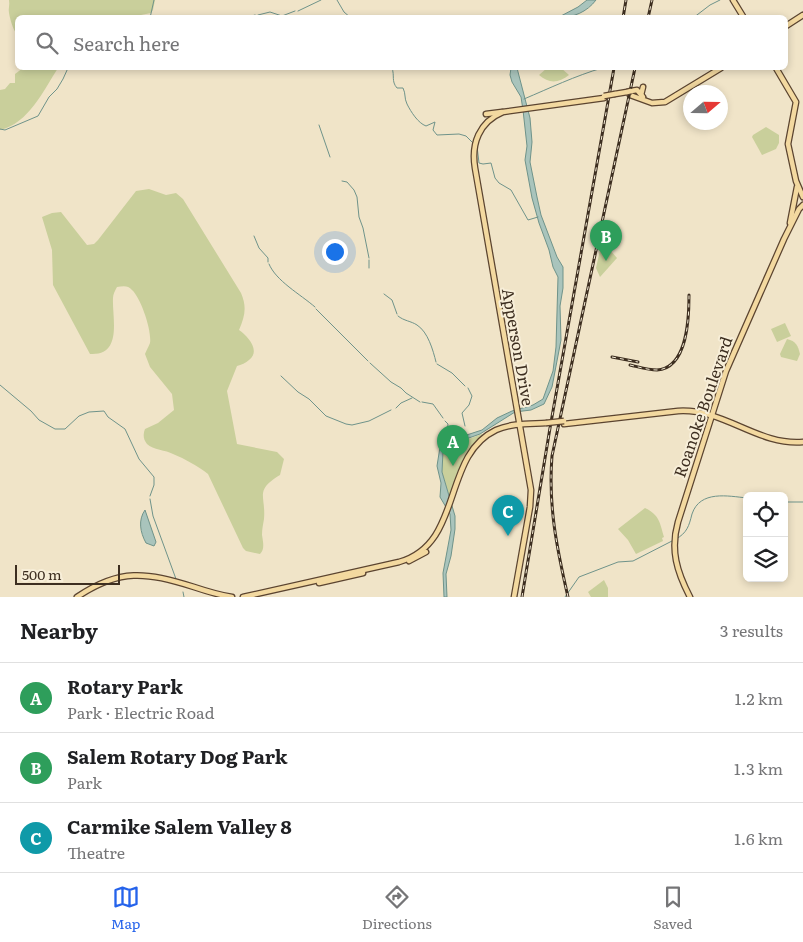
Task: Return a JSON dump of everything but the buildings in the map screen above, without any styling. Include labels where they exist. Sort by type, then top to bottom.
[{"type":"main road","points":[[733,0],[742,15]]},
{"type":"main road","points":[[788,25],[803,15]]},
{"type":"main road","points":[[628,93],[650,102],[667,101],[718,70]]},
{"type":"main road","points":[[777,70],[794,96],[796,104],[788,144],[798,185],[803,197]]},
{"type":"main road","points":[[641,95],[643,87]]},
{"type":"main road","points":[[486,114],[604,97],[637,90],[641,95],[658,102]]},
{"type":"main road","name":"Apperson Drive","points":[[503,112],[485,125],[475,144],[474,168],[531,498],[514,597]]},
{"type":"main road","points":[[785,236],[790,223],[798,185]]},
{"type":"main road","name":"Roanoke Boulevard","points":[[790,223],[798,207],[803,204]]},
{"type":"main road","name":"Roanoke Boulevard","points":[[690,597],[678,570],[674,541],[680,517],[726,371],[785,236],[803,204]]},
{"type":"main road","points":[[244,597],[403,564],[420,556],[433,544],[468,463],[481,444],[495,434],[519,425],[564,423],[597,418],[685,411],[713,413],[775,440],[789,443],[803,441]]},
{"type":"main road","points":[[257,597],[403,561],[432,541],[445,519]]},
{"type":"main road","points":[[76,597],[92,587],[110,580],[123,576],[141,575],[160,578],[232,597]]},
{"type":"main road","points":[[81,597],[100,586],[114,581],[141,578],[160,580],[219,597]]},
{"type":"green space","points":[[9,0],[155,0],[151,13],[141,15],[15,15],[15,30],[9,11]]},
{"type":"green space","points":[[20,70],[57,70],[41,96],[27,113],[19,121],[0,130],[0,90],[5,89],[10,83],[15,83],[15,74]]},
{"type":"green space","points":[[545,70],[563,70],[569,75],[562,80],[550,81],[539,75]]},
{"type":"green space","points":[[766,127],[779,135],[779,143],[776,149],[762,155],[752,137]]},
{"type":"green space","points":[[149,189],[166,195],[176,193],[183,199],[243,298],[243,320],[239,330],[252,344],[254,352],[248,361],[237,366],[227,391],[237,444],[277,452],[284,459],[280,475],[267,485],[264,490],[263,550],[260,554],[246,551],[243,548],[208,474],[182,458],[150,446],[145,440],[145,429],[158,423],[174,410],[172,394],[150,367],[145,354],[150,343],[148,323],[135,294],[130,288],[117,287],[113,297],[114,334],[112,342],[107,349],[100,353],[90,354],[53,285],[52,250],[42,217],[61,212],[87,245],[94,244],[136,191]]},
{"type":"green space","points":[[602,241],[617,258],[600,277],[596,268]]},
{"type":"green space","points":[[785,323],[791,336],[777,342],[771,329]]},
{"type":"green space","points":[[787,339],[793,341],[797,346],[800,354],[797,361],[781,357],[780,354]]},
{"type":"green space","points":[[482,434],[484,437],[473,448],[450,499],[442,472],[443,451],[450,446]]},
{"type":"green space","points":[[645,508],[657,517],[664,537],[662,538],[663,541],[636,554],[628,540],[618,529]]},
{"type":"green space","points":[[604,580],[608,588],[608,597],[591,597],[588,592]]},
{"type":"water","points":[[587,0],[596,0],[579,13],[563,15]]},
{"type":"water","points":[[511,70],[518,70],[530,118],[532,142],[530,162],[541,215],[557,257],[563,267],[563,288],[560,306],[561,340],[552,387],[544,404],[531,410],[515,412],[480,434],[449,445],[443,451],[442,472],[455,516],[451,556],[446,574],[447,597],[444,597],[443,573],[451,530],[450,514],[440,497],[441,483],[437,466],[440,447],[445,442],[482,430],[497,418],[533,405],[543,399],[553,371],[556,347],[558,277],[553,267],[532,198],[525,160],[527,146],[521,97],[510,75]]},
{"type":"water","points":[[145,510],[156,542],[154,546],[146,543],[142,535],[141,518]]},
{"type":"waterway","points":[[151,15],[154,0]]},
{"type":"waterway","points":[[298,11],[321,0]]},
{"type":"waterway","points":[[337,0],[348,15]]},
{"type":"waterway","points":[[697,15],[720,0]]},
{"type":"waterway","points":[[285,15],[295,11]]},
{"type":"waterway","points":[[258,15],[270,12],[279,15]]},
{"type":"waterway","points":[[0,129],[5,130],[38,116],[49,97],[57,89],[67,70]]},
{"type":"waterway","points":[[392,70],[395,85],[397,88],[403,88],[407,104],[420,122],[426,126],[435,122],[433,130],[437,135],[459,134],[466,136],[474,144]]},
{"type":"waterway","points":[[524,99],[572,78],[596,70]]},
{"type":"waterway","points":[[319,125],[330,157]]},
{"type":"waterway","points":[[477,146],[479,163],[491,163],[495,178],[499,183],[511,190],[528,220],[538,217]]},
{"type":"waterway","points":[[342,181],[347,182],[357,197],[359,217],[369,258]]},
{"type":"waterway","points":[[254,236],[259,248],[268,258],[268,262]]},
{"type":"waterway","points":[[369,260],[369,268]]},
{"type":"waterway","points":[[269,264],[283,282],[315,307]]},
{"type":"waterway","points":[[384,294],[392,300],[397,314]]},
{"type":"waterway","points":[[316,309],[368,361]]},
{"type":"waterway","points":[[398,316],[421,328],[432,347],[436,362]]},
{"type":"waterway","points":[[370,363],[391,382],[420,402]]},
{"type":"waterway","points":[[437,364],[452,373],[465,386]]},
{"type":"waterway","points":[[281,376],[326,416],[346,424],[352,425],[369,421],[391,410]]},
{"type":"waterway","points":[[0,385],[39,420],[55,429],[65,429],[79,416],[89,412],[104,411],[108,417],[125,429],[139,459],[154,477],[154,485],[150,496]]},
{"type":"waterway","points":[[465,426],[462,413],[469,405],[472,396],[468,388]]},
{"type":"waterway","points":[[396,408],[401,403],[412,398]]},
{"type":"waterway","points":[[422,402],[433,404],[443,418]]},
{"type":"waterway","points":[[445,421],[448,424],[447,432]]},
{"type":"waterway","points":[[441,449],[439,443],[446,433],[458,431],[468,435]]},
{"type":"waterway","points":[[676,539],[689,526],[692,514],[701,501],[715,496],[743,497]]},
{"type":"waterway","points":[[150,499],[153,516],[176,579]]},
{"type":"waterway","points":[[788,502],[803,502]]},
{"type":"waterway","points":[[565,597],[579,577],[618,562],[633,561],[672,541]]},
{"type":"waterway","points":[[183,592],[184,597]]},
{"type":"railway","points":[[624,15],[626,0]]},
{"type":"railway","points":[[649,15],[652,0]]},
{"type":"railway","points":[[522,597],[614,70]]},
{"type":"railway","points":[[568,597],[552,510],[552,456],[635,70]]},
{"type":"railway","points":[[630,365],[657,370],[667,367],[675,361],[685,340],[689,295]]},
{"type":"railway","points":[[612,357],[638,362]]},
{"type":"place","name":"Salem Rotary Dog Park","points":[[606,261]]},
{"type":"place","name":"Rotary Park","points":[[453,466]]},
{"type":"place","name":"Carmike Salem Valley 8","points":[[508,536]]}]
